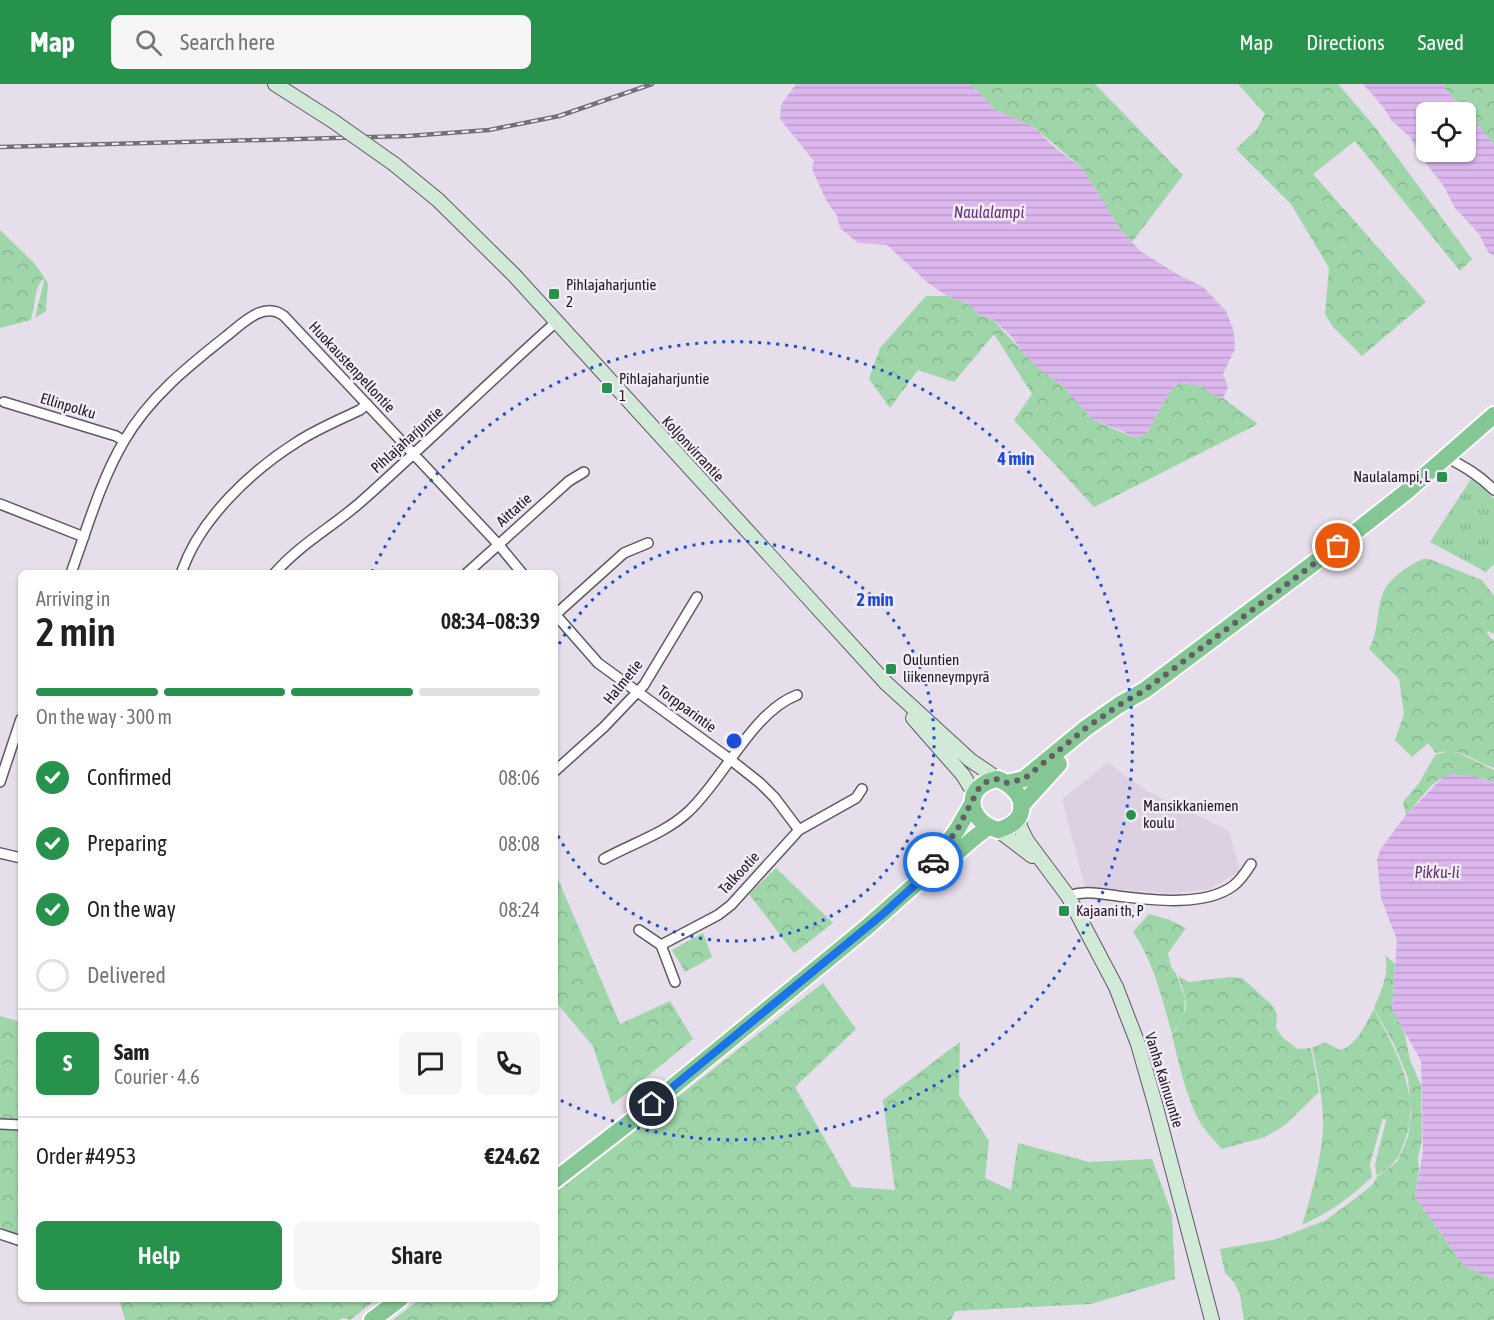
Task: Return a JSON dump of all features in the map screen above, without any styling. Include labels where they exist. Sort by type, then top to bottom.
[{"type":"highway","points":[[558,1178],[783,997],[965,844],[993,829],[1013,824],[1020,812],[1066,757],[1138,696],[1354,534],[1494,415]]},
{"type":"highway","points":[[927,874],[930,866],[957,830],[980,786],[988,781],[1024,779],[1086,728],[1119,705],[1138,696]]},
{"type":"highway","points":[[1002,781],[1015,789],[1020,798],[1020,812]]},
{"type":"highway","points":[[973,799],[977,818],[993,829]]},
{"type":"highway","points":[[372,1320],[396,1302]]},
{"type":"main road","name":"Koljonvirrantie","points":[[275,84],[394,164],[438,200],[514,275],[555,323],[886,683],[927,736],[963,775],[973,799]]},
{"type":"main road","name":"Koljonvirrantie","points":[[886,683],[970,760],[1002,781]]},
{"type":"main road","name":"Vanha Kainuuntie","points":[[1020,812],[1020,827],[1044,866],[1068,896],[1116,987],[1137,1044],[1193,1242],[1212,1320]]},
{"type":"main road","name":"Vanha Kainuuntie","points":[[993,829],[1044,866]]},
{"type":"street","name":"Huokaustenpellontie","points":[[124,441],[141,416],[180,372],[264,310],[274,310],[284,316],[414,454]]},
{"type":"street","name":"Pihlajaharjuntie","points":[[277,570],[305,542],[357,504],[414,454],[555,323]]},
{"type":"street","name":"Ellinpolku","points":[[4,402],[117,436],[124,441]]},
{"type":"street","points":[[182,570],[189,550],[206,525],[242,486],[297,442],[360,410],[366,404]]},
{"type":"street","points":[[72,570],[105,477],[124,441]]},
{"type":"street","points":[[414,454],[520,570]]},
{"type":"street","points":[[1446,457],[1467,467],[1494,490]]},
{"type":"street","name":"Aittatie","points":[[470,570],[569,481],[584,472]]},
{"type":"street","points":[[0,504],[84,537]]},
{"type":"street","points":[[558,612],[624,553],[648,543]]},
{"type":"street","name":"Halmetie","points":[[558,768],[604,727],[638,692],[697,597]]},
{"type":"street","name":"Torpparintie","points":[[558,618],[598,663],[731,760],[775,798],[799,830]]},
{"type":"street","points":[[604,859],[650,838],[677,821],[697,802],[768,713],[785,699],[797,695]]},
{"type":"street","points":[[0,782],[18,729]]},
{"type":"street","name":"Talkootie","points":[[661,945],[718,915],[731,905],[799,830],[856,798],[862,789]]},
{"type":"street","points":[[0,853],[18,857]]},
{"type":"street","points":[[1068,896],[1088,892],[1154,900],[1185,900],[1214,895],[1233,886],[1251,864]]},
{"type":"street","points":[[639,930],[661,945],[675,982]]},
{"type":"street","points":[[0,1124],[18,1125]]},
{"type":"street","points":[[0,1234],[18,1240]]},
{"type":"shaded area","name":"Mansikkaniemen koulu","points":[[1108,763],[1147,791],[1229,831],[1240,871],[1209,889],[1173,893],[1085,887],[1062,799]]},
{"type":"green space","points":[[969,84],[1095,84],[1183,175],[1132,242],[1121,230],[1082,168],[1035,128],[994,109]]},
{"type":"green space","points":[[1238,84],[1338,84],[1375,127],[1472,259],[1460,271],[1355,141],[1313,174],[1426,302],[1362,356],[1333,327],[1325,314],[1329,268],[1291,204],[1236,149],[1257,129],[1265,114]]},
{"type":"green space","points":[[1443,84],[1494,84],[1494,145],[1476,122],[1476,102],[1458,102]]},
{"type":"green space","points":[[0,230],[35,264],[48,283],[46,311],[35,318],[44,281],[42,279],[37,289],[31,320],[0,328]]},
{"type":"green space","points":[[926,296],[947,296],[970,305],[979,315],[992,319],[1038,368],[1063,386],[1093,420],[1135,438],[1147,433],[1168,394],[1179,383],[1202,386],[1213,395],[1223,398],[1258,424],[1094,507],[1014,420],[1032,394],[994,334],[954,382],[918,370],[890,408],[869,379],[880,348]]},
{"type":"green space","points":[[1471,479],[1494,499],[1494,564],[1486,572],[1430,542]]},
{"type":"green space","points":[[1423,559],[1429,559],[1482,580],[1494,596],[1494,634],[1488,631],[1487,634],[1494,641],[1494,768],[1460,753],[1436,753],[1428,743],[1412,757],[1395,740],[1404,714],[1399,679],[1369,649],[1386,587],[1400,573]]},
{"type":"green space","points":[[1450,751],[1494,770],[1494,782],[1475,777],[1448,776],[1442,778],[1428,789],[1406,815],[1403,802],[1419,783],[1435,755]]},
{"type":"green space","points":[[776,868],[833,923],[794,953],[749,894]]},
{"type":"green space","points":[[558,879],[620,1024],[670,1001],[693,1039],[612,1105],[593,1046],[558,1005]]},
{"type":"green space","points":[[1149,914],[1170,920],[1186,928],[1168,953],[1171,967],[1185,998],[1184,1016],[1172,1034],[1152,968],[1133,932]]},
{"type":"green space","points":[[703,933],[712,957],[685,972],[672,950]]},
{"type":"green space","points":[[1385,955],[1395,964],[1392,1009],[1404,1031],[1410,1060],[1421,1085],[1422,1140],[1415,1197],[1464,1266],[1494,1279],[1494,1320],[1244,1320],[1240,1295],[1234,1282],[1225,1273],[1220,1249],[1277,1239],[1326,1220],[1360,1195],[1373,1184],[1377,1177],[1397,1162],[1408,1137],[1411,1115],[1408,1078],[1394,1044],[1374,1008],[1386,975]]},
{"type":"green space","points":[[1178,976],[1189,982],[1230,977],[1242,978],[1273,1006],[1277,1014],[1276,1028],[1283,1038],[1298,1049],[1311,1048],[1319,1092],[1285,1125],[1265,1137],[1222,1149],[1203,1127],[1187,1092],[1172,1035],[1186,1007]]},
{"type":"green space","points":[[823,983],[856,1029],[795,1087],[852,1187],[895,1190],[883,1100],[960,1042],[959,1095],[989,1141],[985,1178],[1011,1190],[1018,1143],[1089,1162],[1152,1159],[1172,1214],[1175,1279],[1091,1304],[955,1311],[951,1320],[393,1320],[416,1302],[558,1302],[558,1191]]},
{"type":"green space","points":[[1374,1009],[1398,1057],[1409,1092],[1409,1127],[1403,1145],[1393,1163],[1377,1176],[1375,1165],[1386,1120],[1383,1118],[1370,1164],[1372,1177],[1339,1204],[1302,1225],[1316,1176],[1323,1128],[1321,1097],[1312,1048],[1325,1042],[1340,1050],[1346,1048],[1360,1033]]},
{"type":"green space","points":[[0,1016],[18,1021],[18,1235],[0,1227]]},
{"type":"green space","points":[[120,1302],[373,1302],[350,1320],[343,1318],[339,1320],[125,1320]]},
{"type":"water","name":"Naulalampi","points":[[796,84],[969,84],[994,109],[1035,128],[1053,146],[1082,168],[1121,230],[1140,251],[1203,287],[1226,311],[1234,332],[1235,349],[1223,374],[1228,387],[1223,398],[1213,395],[1202,386],[1179,383],[1168,394],[1147,433],[1135,438],[1093,420],[1063,386],[1038,368],[1023,353],[1012,337],[992,319],[979,315],[970,305],[947,296],[928,283],[887,245],[858,243],[840,228],[837,216],[826,200],[812,169],[814,161],[780,119],[781,105]]},
{"type":"water","points":[[1363,84],[1443,84],[1458,102],[1416,102],[1416,147],[1409,136],[1392,121]]},
{"type":"water","points":[[1476,122],[1494,145],[1494,256],[1488,252],[1479,234],[1455,208],[1443,185],[1425,162],[1476,162]]},
{"type":"water","name":"Pikku-Ii","points":[[1452,774],[1494,782],[1494,1279],[1464,1266],[1415,1197],[1423,1151],[1421,1061],[1392,1009],[1397,940],[1381,898],[1377,860],[1380,850],[1406,815],[1443,777]]},
{"type":"railway","points":[[0,147],[408,136],[489,130],[559,116],[652,84]]},
{"type":"way so far","points":[[933,862],[967,814],[974,793],[980,786],[998,779],[1007,783],[1016,782],[1036,771],[1086,728],[1119,705],[1138,696],[1338,546]]},
{"type":"place","name":"Pihlajaharjuntie 2","points":[[554,294]]},
{"type":"place","name":"Pihlajaharjuntie 1","points":[[607,388]]},
{"type":"place","name":"Naulalampi, L","points":[[1442,477]]},
{"type":"place","name":"Ouluntien liikenneympyrä","points":[[891,669]]},
{"type":"place","name":"Mansikkaniemen koulu","points":[[1131,815]]},
{"type":"place","name":"Kajaani th, P","points":[[1064,911]]},
{"type":"route","points":[[652,1104],[883,914],[927,874],[933,862]]}]
